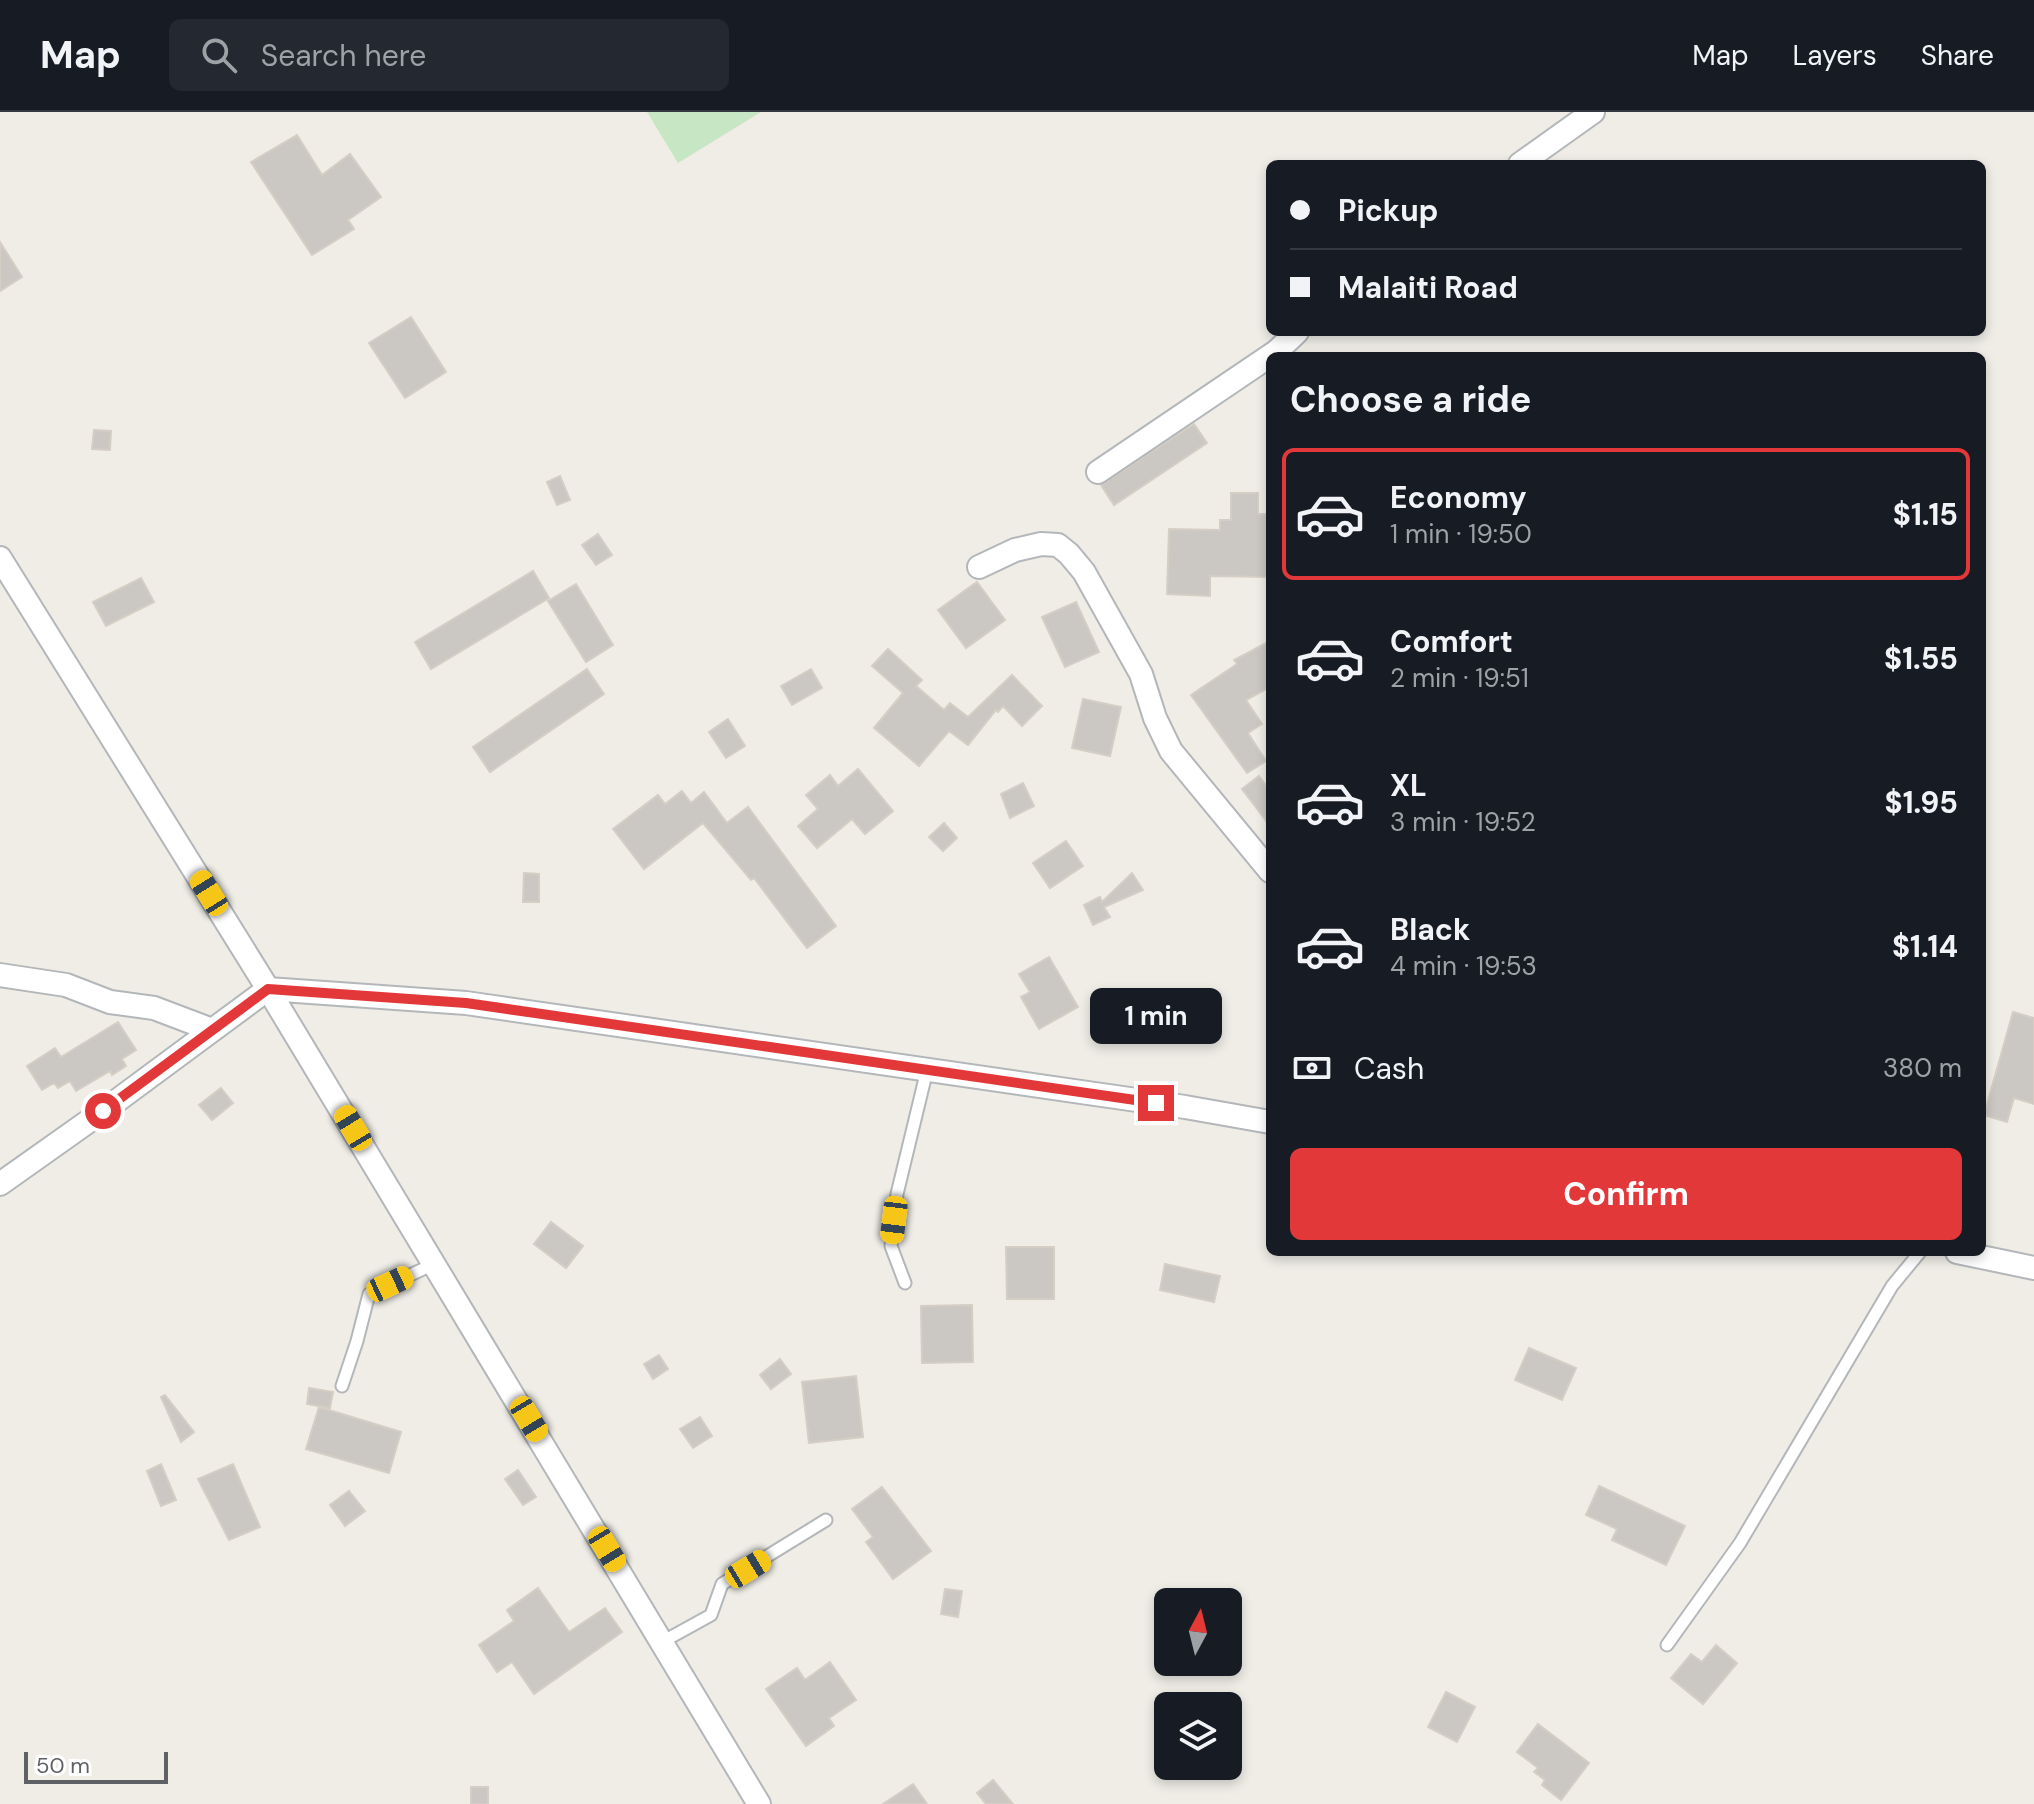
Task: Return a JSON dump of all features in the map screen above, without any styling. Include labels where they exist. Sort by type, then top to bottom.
[{"type":"street","points":[[1526,160],[1593,112]]},
{"type":"street","points":[[1276,352],[1293,336]]},
{"type":"street","points":[[1098,472],[1266,358]]},
{"type":"street","points":[[979,567],[1015,550],[1041,544],[1058,545],[1069,554],[1084,572],[1141,674],[1155,718],[1171,751],[1266,866]]},
{"type":"street","points":[[0,558],[268,989],[759,1804]]},
{"type":"street","points":[[0,975],[66,985],[110,1002],[154,1008],[212,1030]]},
{"type":"street","points":[[0,1184],[268,989],[466,1003],[1266,1121]]},
{"type":"street","points":[[1976,1256],[2034,1268]]},
{"type":"lane","points":[[905,1283],[891,1246],[897,1194],[927,1070]]},
{"type":"lane","points":[[1667,1645],[1740,1543],[1892,1286],[1917,1256]]},
{"type":"lane","points":[[342,1386],[369,1294],[434,1263]]},
{"type":"lane","points":[[662,1642],[711,1615],[722,1584],[826,1520]]},
{"type":"green space","points":[[647,112],[761,112],[678,163]]},
{"type":"building","points":[[297,135],[322,175],[350,154],[381,197],[348,220],[354,229],[312,255],[251,162]]},
{"type":"building","points":[[0,242],[22,277],[0,291]]},
{"type":"building","points":[[411,317],[446,372],[405,398],[369,343]]},
{"type":"building","points":[[1194,424],[1207,443],[1114,505],[1101,485]]},
{"type":"building","points":[[94,430],[111,431],[110,450],[92,449]]},
{"type":"building","points":[[560,476],[570,500],[557,505],[547,482]]},
{"type":"building","points":[[1231,493],[1258,493],[1258,514],[1266,514],[1266,577],[1210,576],[1210,596],[1167,594],[1169,529],[1220,530],[1220,520],[1231,520]]},
{"type":"building","points":[[598,534],[612,555],[596,565],[582,545]]},
{"type":"building","points":[[533,571],[549,598],[431,669],[415,642]]},
{"type":"building","points":[[141,578],[154,602],[106,626],[93,602]]},
{"type":"building","points":[[977,582],[1005,620],[966,648],[938,610]]},
{"type":"building","points":[[576,584],[613,645],[586,662],[548,601]]},
{"type":"building","points":[[1076,602],[1099,652],[1065,667],[1042,617]]},
{"type":"building","points":[[1266,643],[1266,689],[1246,700],[1262,724],[1248,733],[1266,761],[1247,773],[1191,695],[1237,664],[1234,660]]},
{"type":"building","points":[[888,649],[922,680],[916,686],[944,710],[950,703],[968,717],[1012,675],[1042,706],[1022,726],[1003,706],[998,712],[996,710],[968,745],[949,731],[919,766],[874,728],[903,693],[872,666]]},
{"type":"building","points":[[587,669],[604,694],[490,772],[473,747]]},
{"type":"building","points":[[811,669],[822,688],[792,705],[781,686]]},
{"type":"building","points":[[1083,699],[1121,707],[1110,756],[1072,748]]},
{"type":"building","points":[[728,719],[745,746],[726,758],[709,732]]},
{"type":"building","points":[[858,769],[893,811],[865,834],[852,819],[817,848],[798,826],[818,809],[806,795],[830,775],[838,786]]},
{"type":"building","points":[[1259,776],[1266,786],[1266,821],[1242,789]]},
{"type":"building","points":[[1023,783],[1034,806],[1010,818],[1001,794]]},
{"type":"building","points":[[682,791],[691,803],[704,792],[727,823],[748,807],[836,926],[807,948],[754,878],[751,880],[703,823],[644,869],[613,829],[658,795],[665,804]]},
{"type":"building","points":[[944,823],[957,838],[943,851],[929,837]]},
{"type":"building","points":[[1066,841],[1083,866],[1050,888],[1033,863]]},
{"type":"building","points":[[524,873],[539,874],[539,902],[523,902]]},
{"type":"building","points":[[1132,873],[1143,890],[1104,907],[1110,917],[1093,925],[1084,905],[1100,897],[1102,902]]},
{"type":"building","points":[[1049,957],[1078,1007],[1039,1029],[1021,997],[1030,992],[1019,974]]},
{"type":"building","points":[[2013,1012],[2034,1018],[2034,1104],[2014,1098],[2007,1122],[1986,1116]]},
{"type":"building","points":[[118,1022],[136,1050],[122,1059],[126,1066],[112,1075],[110,1071],[76,1091],[70,1081],[58,1088],[54,1083],[42,1090],[27,1066],[55,1048],[61,1057]]},
{"type":"building","points":[[221,1088],[233,1103],[212,1120],[199,1105]]},
{"type":"building","points":[[551,1222],[583,1246],[566,1268],[534,1244]]},
{"type":"building","points":[[1006,1247],[1054,1247],[1054,1299],[1007,1299]]},
{"type":"building","points":[[1165,1264],[1220,1276],[1214,1302],[1160,1290]]},
{"type":"building","points":[[972,1305],[973,1362],[922,1363],[921,1306]]},
{"type":"building","points":[[1529,1348],[1576,1368],[1562,1400],[1515,1380]]},
{"type":"building","points":[[659,1355],[668,1369],[653,1379],[644,1364]]},
{"type":"building","points":[[780,1359],[791,1374],[771,1389],[760,1375]]},
{"type":"building","points":[[856,1376],[863,1437],[809,1443],[802,1382]]},
{"type":"building","points":[[309,1388],[333,1392],[330,1408],[307,1404]]},
{"type":"building","points":[[165,1395],[194,1432],[181,1442],[161,1397]]},
{"type":"building","points":[[319,1407],[401,1432],[389,1473],[306,1449]]},
{"type":"building","points":[[700,1417],[712,1436],[693,1448],[680,1429]]},
{"type":"building","points":[[161,1464],[176,1500],[161,1506],[147,1471]]},
{"type":"building","points":[[233,1464],[260,1527],[229,1540],[198,1479]]},
{"type":"building","points":[[518,1470],[536,1497],[523,1505],[505,1479]]},
{"type":"building","points":[[1599,1486],[1685,1526],[1666,1565],[1612,1540],[1617,1529],[1586,1515]]},
{"type":"building","points":[[882,1487],[931,1551],[893,1579],[866,1542],[873,1537],[852,1509]]},
{"type":"building","points":[[349,1491],[365,1511],[345,1526],[330,1505]]},
{"type":"building","points":[[538,1588],[569,1632],[605,1608],[622,1632],[534,1694],[512,1662],[497,1672],[479,1645],[514,1621],[507,1610]]},
{"type":"building","points":[[945,1589],[962,1591],[958,1617],[941,1614]]},
{"type":"building","points":[[1716,1645],[1737,1663],[1703,1704],[1671,1678],[1691,1654],[1702,1662]]},
{"type":"building","points":[[830,1662],[856,1700],[829,1718],[834,1726],[806,1746],[766,1689],[797,1668],[805,1680]]},
{"type":"building","points":[[1446,1692],[1475,1707],[1457,1742],[1428,1727]]},
{"type":"building","points":[[1538,1724],[1589,1763],[1561,1800],[1542,1785],[1545,1780],[1534,1772],[1538,1768],[1517,1752]]},
{"type":"building","points":[[993,1780],[1013,1804],[986,1804],[977,1793]]},
{"type":"building","points":[[913,1784],[927,1804],[883,1804]]},
{"type":"building","points":[[471,1787],[488,1787],[488,1804],[471,1804]]},
{"type":"route","points":[[103,1111],[268,989],[466,1003],[1156,1103]]}]
